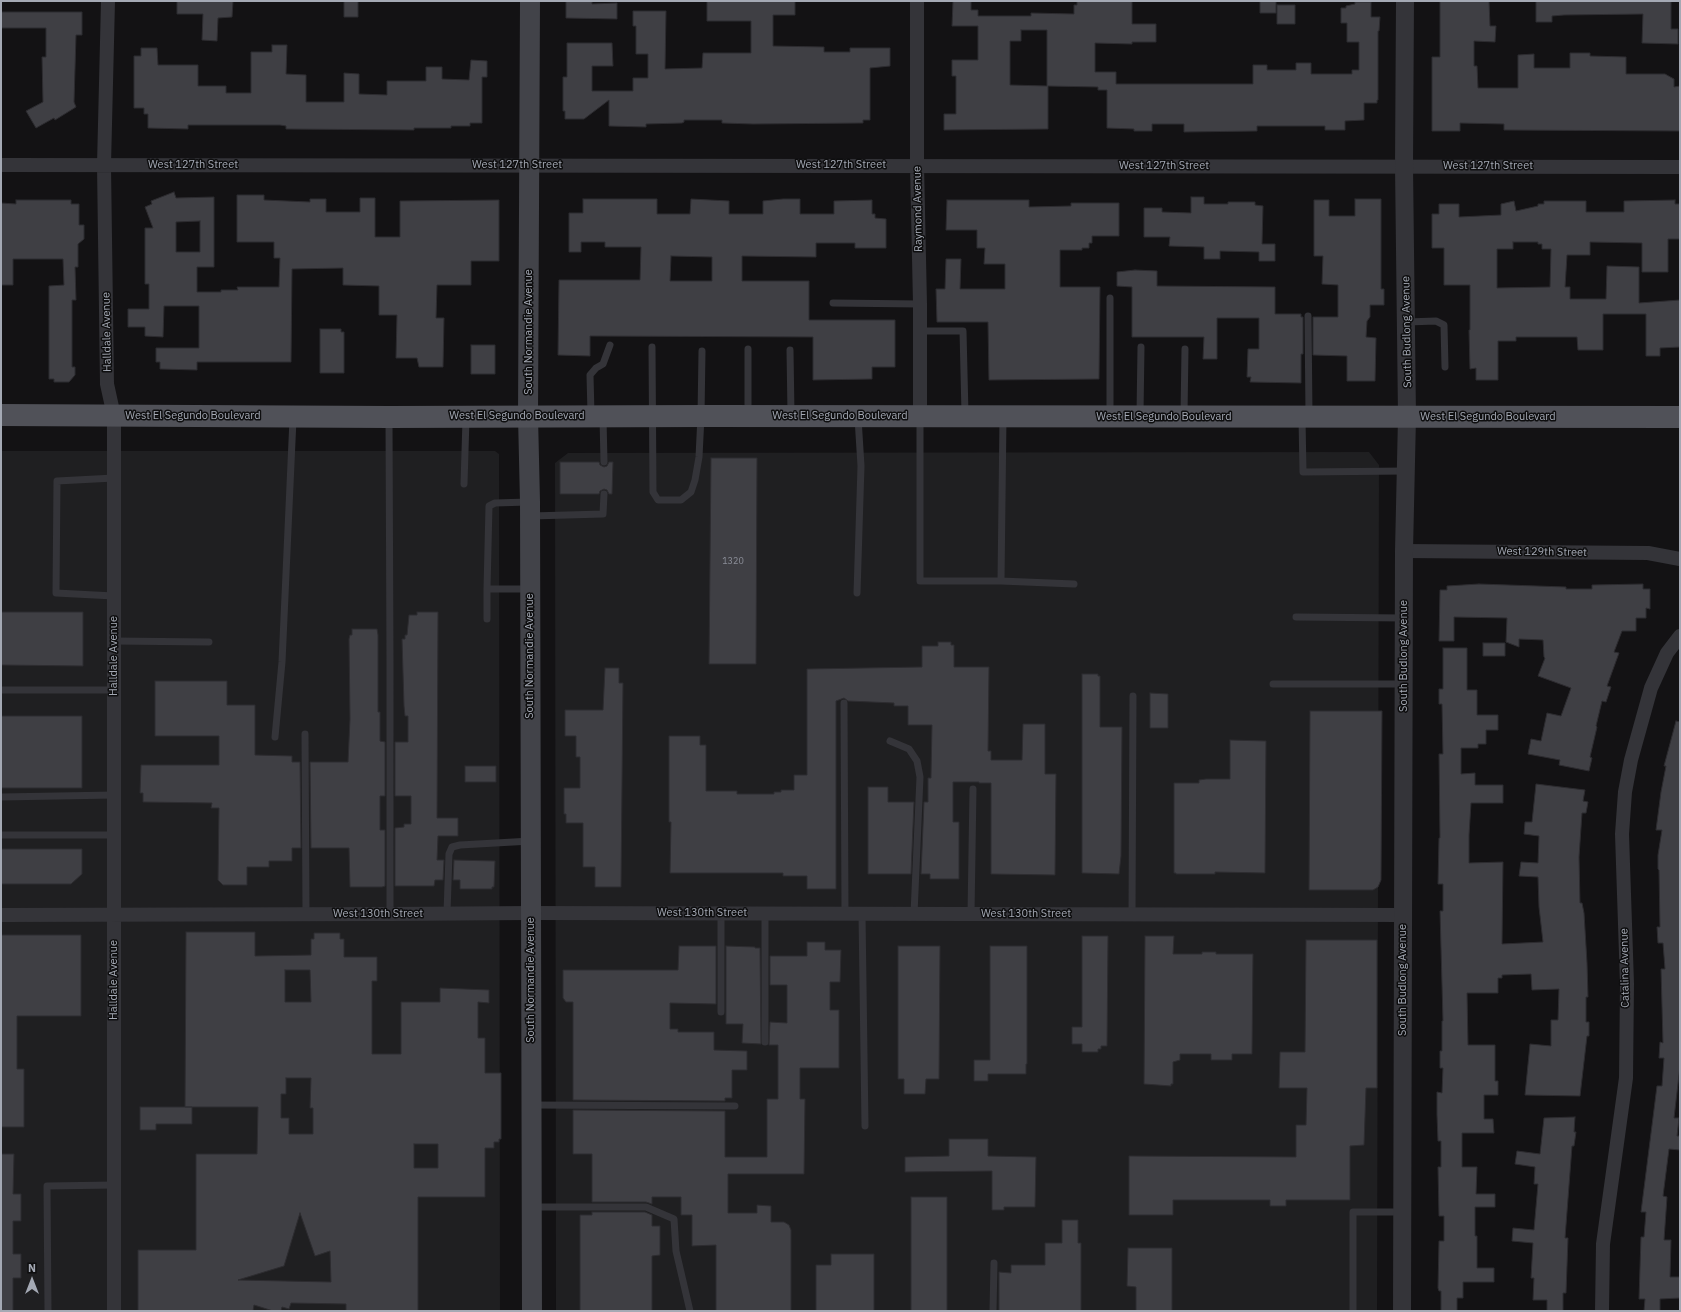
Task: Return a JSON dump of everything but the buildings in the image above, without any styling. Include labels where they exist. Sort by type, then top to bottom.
[{"type":"main road","name":"South Normandie Avenue","points":[[530,1],[528,416],[530,509],[532,1311]]},
{"type":"main road","name":"West El Segundo Boulevard","points":[[1,415],[389,417],[1680,417]]},
{"type":"street","name":"Halldale Avenue","points":[[108,1],[104,164],[107,384],[114,416],[114,1311]]},
{"type":"street","name":"Raymond Avenue","points":[[917,1],[920,416]]},
{"type":"street","name":"South Budlong Avenue","points":[[1402,1311],[1404,551],[1408,417],[1404,166],[1404,1]]},
{"type":"street","name":"West 127th Street","points":[[1,165],[1680,167]]},
{"type":"street","name":"West 129th Street","points":[[1404,551],[1648,553],[1680,559]]},
{"type":"street","name":"Catalina Avenue","points":[[1602,1311],[1603,1244],[1626,1078],[1627,984],[1622,834],[1625,792],[1631,760],[1651,688],[1667,653],[1680,636]]},
{"type":"street","name":"West 130th Street","points":[[1,915],[390,914],[531,912],[1404,915]]},
{"type":"lane","points":[[1110,298],[1110,417]]},
{"type":"lane","points":[[833,303],[920,304]]},
{"type":"lane","points":[[1308,316],[1306,417],[1303,472],[1406,471]]},
{"type":"lane","points":[[1407,322],[1436,321],[1444,325],[1445,367]]},
{"type":"lane","points":[[920,330],[962,331],[965,416]]},
{"type":"lane","points":[[604,462],[590,375],[596,368],[603,364],[610,345]]},
{"type":"lane","points":[[1140,417],[1141,347]]},
{"type":"lane","points":[[652,348],[653,492],[658,500],[681,500],[691,492],[695,480],[699,457],[702,351]]},
{"type":"lane","points":[[748,349],[748,416]]},
{"type":"lane","points":[[1184,417],[1185,349]]},
{"type":"lane","points":[[790,350],[791,416]]},
{"type":"lane","points":[[275,737],[282,662],[293,416]]},
{"type":"lane","points":[[857,593],[861,466],[858,416]]},
{"type":"lane","points":[[920,416],[920,580],[1074,584]]},
{"type":"lane","points":[[389,417],[390,914]]},
{"type":"lane","points":[[464,484],[466,417]]},
{"type":"lane","points":[[1001,581],[1002,417]]},
{"type":"lane","points":[[114,478],[57,481],[56,593],[114,596]]},
{"type":"lane","points":[[487,619],[489,506],[495,502],[530,509],[603,514],[604,494]]},
{"type":"lane","points":[[488,589],[530,589]]},
{"type":"lane","points":[[1296,617],[1404,618]]},
{"type":"lane","points":[[114,641],[209,642]]},
{"type":"lane","points":[[1273,684],[1404,684]]},
{"type":"lane","points":[[1,690],[114,690]]},
{"type":"lane","points":[[1132,914],[1133,696]]},
{"type":"lane","points":[[844,703],[845,913]]},
{"type":"lane","points":[[305,734],[306,914]]},
{"type":"lane","points":[[890,740],[908,749],[918,761],[920,776],[914,914]]},
{"type":"lane","points":[[971,914],[973,789]]},
{"type":"lane","points":[[1,796],[114,795]]},
{"type":"lane","points":[[1,835],[114,835]]},
{"type":"lane","points":[[447,913],[448,854],[452,847],[460,845],[531,841]]},
{"type":"lane","points":[[721,913],[721,1012]]},
{"type":"lane","points":[[765,913],[765,1042]]},
{"type":"lane","points":[[862,914],[865,1126]]},
{"type":"lane","points":[[531,1105],[735,1106]]},
{"type":"lane","points":[[48,1311],[47,1186],[114,1185]]},
{"type":"lane","points":[[531,1207],[646,1207],[674,1219],[676,1251],[690,1311]]},
{"type":"lane","points":[[1353,1311],[1353,1212],[1402,1212]]},
{"type":"lane","points":[[993,1311],[994,1263]]},
{"type":"shaded area","points":[[1,451],[495,451],[499,454],[500,1311],[1,1311]]},
{"type":"shaded area","points":[[1369,452],[1379,465],[1377,1311],[556,1311],[555,463],[568,453]]}]
